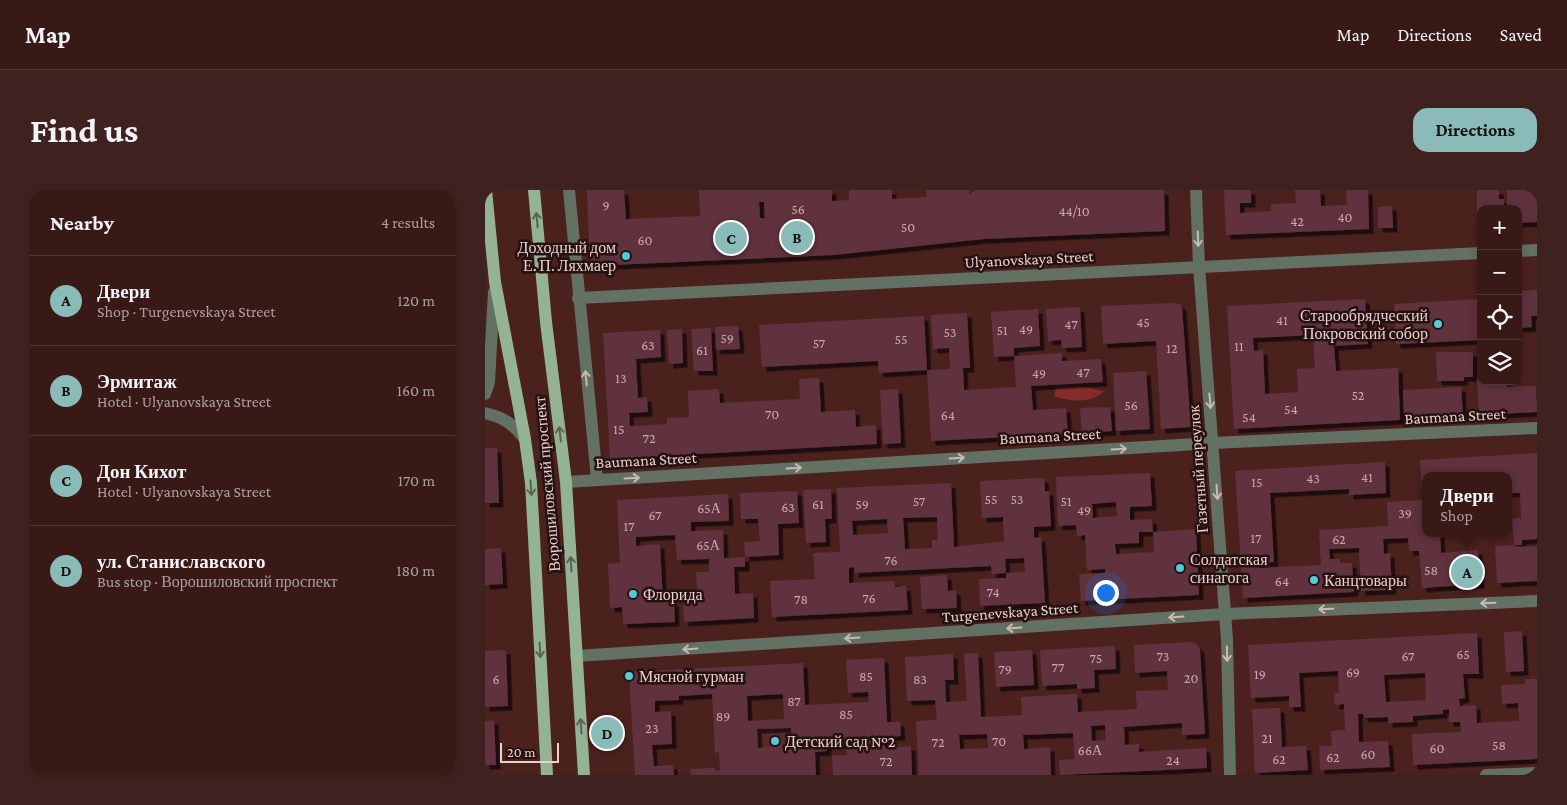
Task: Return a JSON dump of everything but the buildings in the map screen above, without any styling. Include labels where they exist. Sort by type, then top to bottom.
[{"type":"main road","name":"Ворошиловский проспект","points":[[486,190],[495,282],[525,439],[531,483],[547,775]]},
{"type":"main road","name":"Ворошиловский проспект","points":[[534,190],[546,322],[566,482],[584,775]]},
{"type":"street","points":[[569,190],[597,479]]},
{"type":"street","name":"Газетный переулок","points":[[1196,190],[1199,266],[1225,614],[1230,775]]},
{"type":"street","points":[[1522,251],[1537,250]]},
{"type":"street","name":"Ulyanovskaya Street","points":[[578,298],[1477,253]]},
{"type":"street","points":[[485,394],[489,382],[495,282]]},
{"type":"street","points":[[485,414],[496,416],[513,424],[525,439]]},
{"type":"street","name":"Baumana Street","points":[[566,482],[1213,443],[1537,428]]},
{"type":"street","name":"Turgenevskaya Street","points":[[576,656],[1225,614],[1537,601]]},
{"type":"street","points":[[1486,775],[1537,773]]},
{"type":"shaded area","points":[[1081,386],[1104,391],[1093,398],[1080,401],[1054,396],[1056,388]]},
{"type":"shaded area","name":"Детский сад №2","points":[[791,728],[816,775],[737,775],[735,730]]},
{"type":"place","name":"Эрмитаж","points":[[797,237]]},
{"type":"place","name":"Дон Кихот","points":[[731,238]]},
{"type":"place","name":"Доходный дом Е. П. Ляхмаер","points":[[626,256]]},
{"type":"place","name":"Старообрядческий Покровский собор","points":[[1438,324]]},
{"type":"place","name":"Солдатская синагога","points":[[1180,568]]},
{"type":"place","name":"Двери","points":[[1467,572]]},
{"type":"place","name":"Канцтовары","points":[[1314,580]]},
{"type":"place","name":"Флорида","points":[[633,594]]},
{"type":"place","name":"Мясной гурман","points":[[629,676]]},
{"type":"place","name":"ул. Станиславского","points":[[607,733]]},
{"type":"place","name":"Детский сад №2","points":[[775,741]]}]
